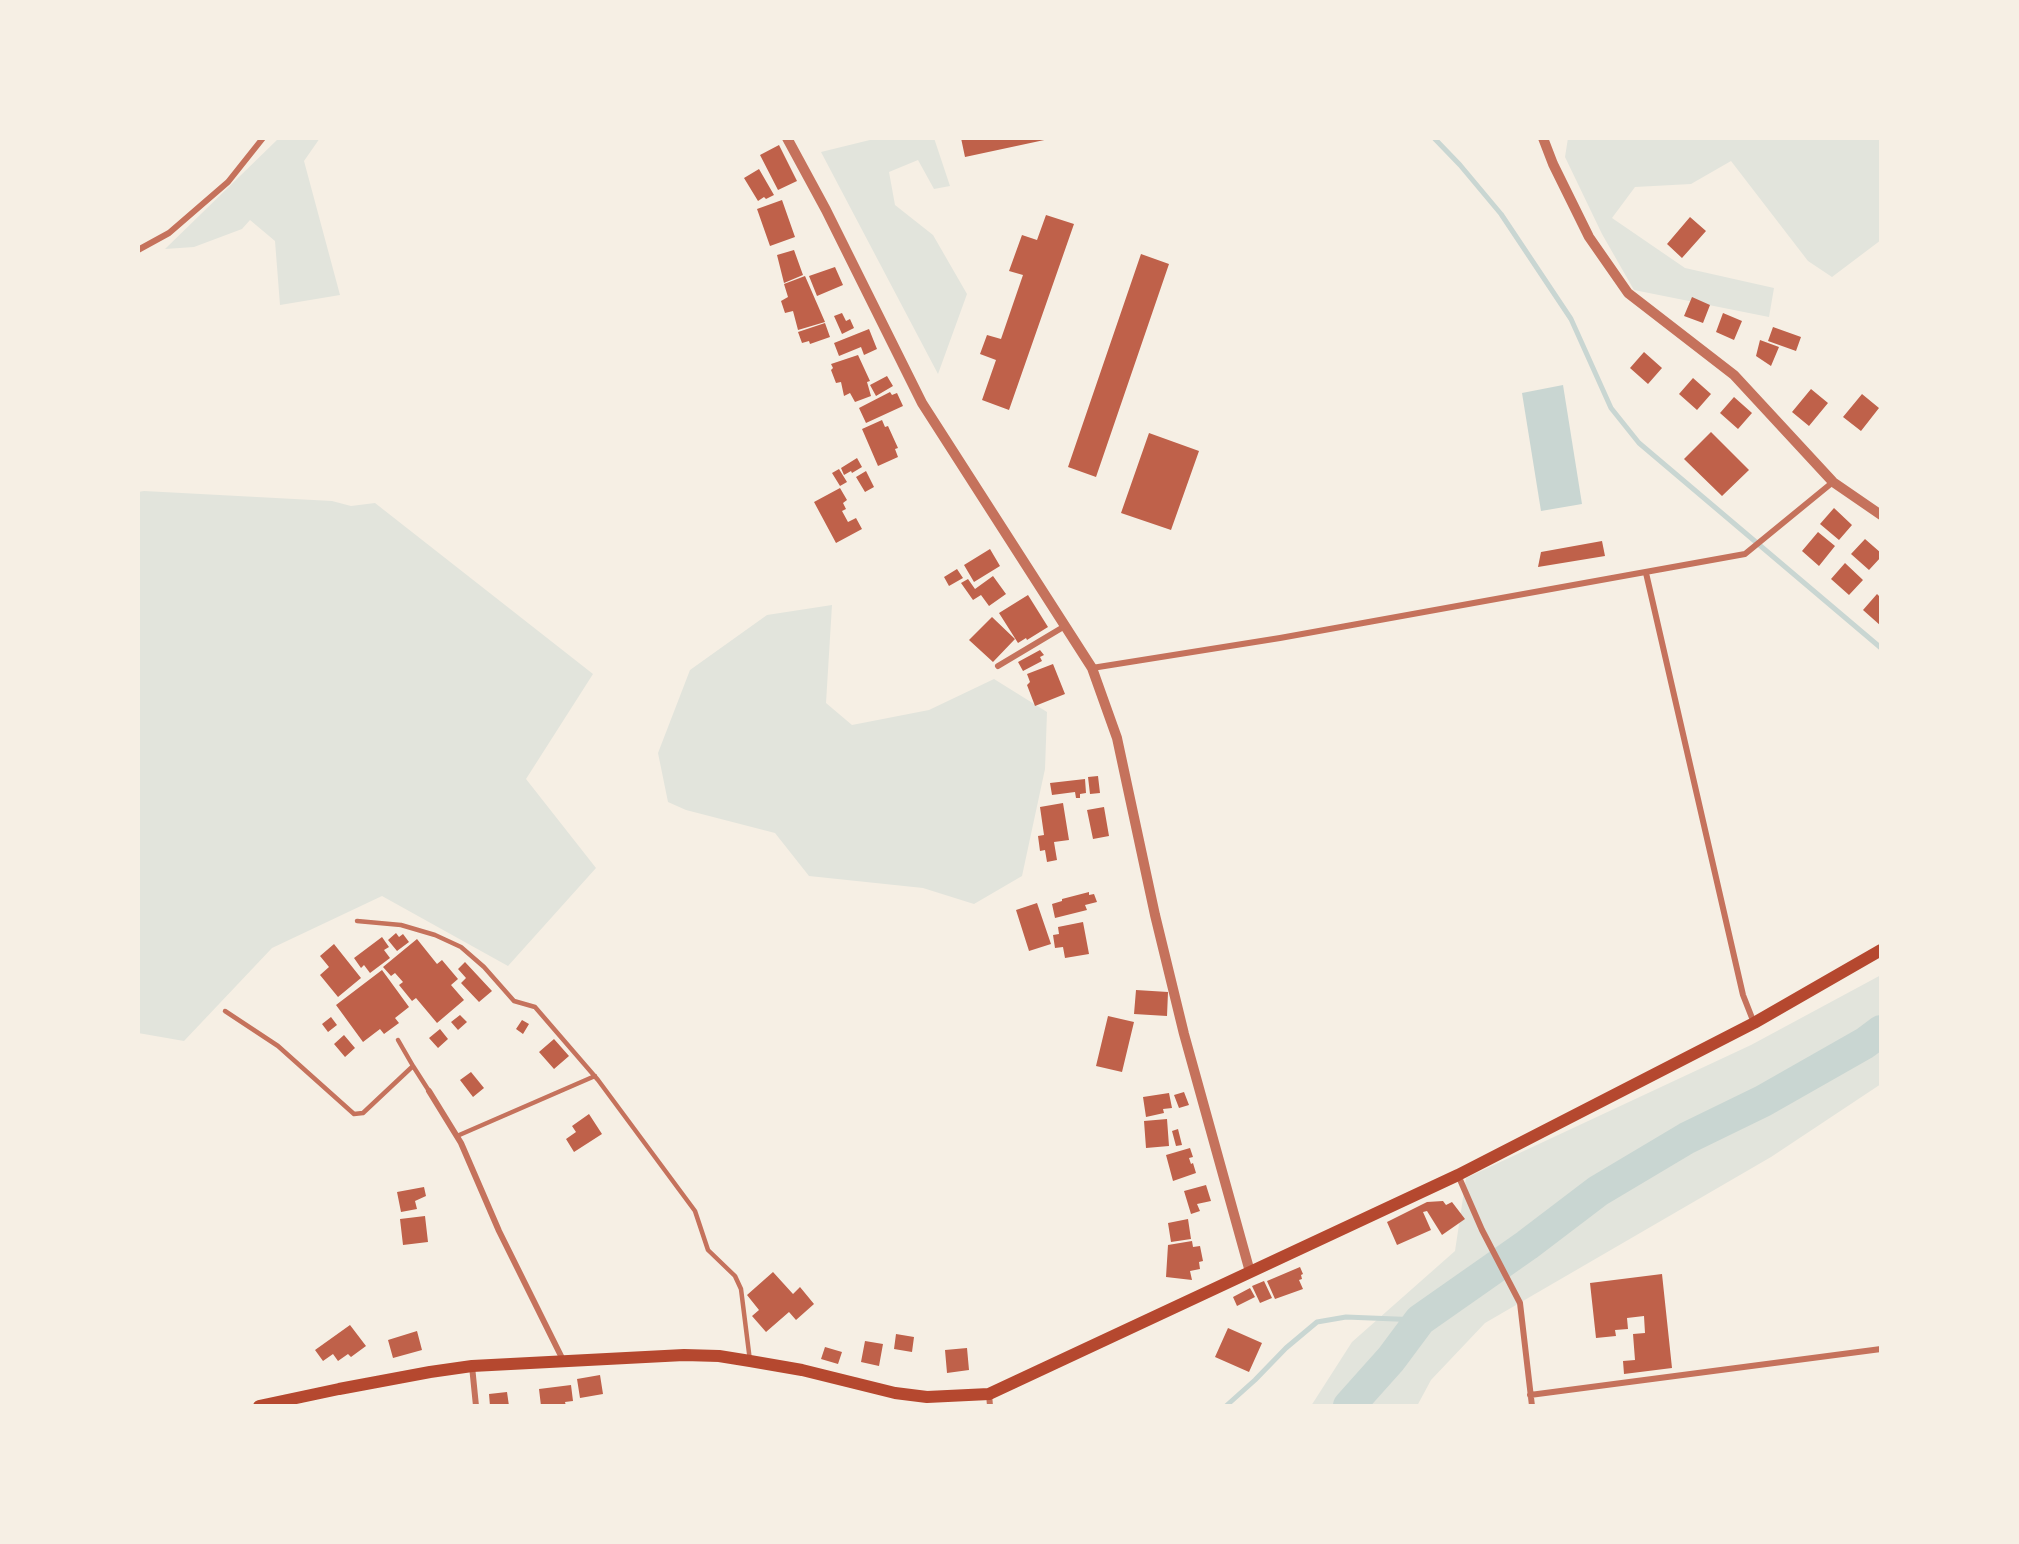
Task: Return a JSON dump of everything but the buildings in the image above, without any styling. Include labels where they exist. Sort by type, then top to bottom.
[{"type":"main road","points":[[259,1406],[362,1384],[472,1366],[684,1355],[719,1356],[801,1370],[895,1393],[990,1400],[1250,1272],[1458,1175],[1754,1023],[1881,950]]},
{"type":"street","points":[[138,250],[169,234],[228,182],[263,138]]},
{"type":"street","points":[[787,138],[826,210],[922,403],[1092,668],[1117,738],[1181,1023],[1250,1272]]},
{"type":"street","points":[[1543,138],[1553,164],[1589,237],[1628,293],[1734,375],[1833,482],[1881,514]]},
{"type":"street","points":[[1092,668],[1230,646],[1745,554],[1833,482]]},
{"type":"street","points":[[1646,573],[1743,995],[1754,1023]]},
{"type":"street","points":[[998,666],[1065,627]]},
{"type":"street","points":[[429,1091],[457,1136],[499,1231],[564,1362]]},
{"type":"street","points":[[1458,1175],[1482,1230],[1520,1303],[1532,1406]]},
{"type":"street","points":[[1530,1395],[1881,1349]]},
{"type":"street","points":[[472,1366],[476,1406]]},
{"type":"lane","points":[[357,921],[401,925],[435,935],[461,947],[484,967],[514,1001],[535,1007],[595,1076],[695,1211],[708,1250],[735,1276],[741,1289],[750,1361]]},
{"type":"lane","points":[[225,1011],[278,1046],[354,1114],[363,1113],[413,1066]]},
{"type":"lane","points":[[398,1040],[429,1091]]},
{"type":"lane","points":[[457,1136],[595,1076]]},
{"type":"shaded area","points":[[279,138],[320,138],[304,161],[340,295],[280,305],[275,241],[250,220],[242,229],[194,247],[165,249]]},
{"type":"shaded area","points":[[878,138],[934,138],[950,186],[934,189],[918,160],[889,172],[895,205],[933,235],[967,294],[938,374],[821,152]]},
{"type":"shaded area","points":[[1568,138],[1881,138],[1881,240],[1832,277],[1808,261],[1731,161],[1691,184],[1635,187],[1612,218],[1685,268],[1774,288],[1769,317],[1634,290],[1602,234],[1565,157]]},
{"type":"shaded area","points":[[1563,385],[1582,504],[1541,511],[1522,393]]},
{"type":"shaded area","points":[[138,492],[332,501],[351,506],[375,503],[593,674],[526,779],[596,868],[508,966],[382,896],[272,948],[184,1041],[138,1033]]},
{"type":"shaded area","points":[[832,605],[826,703],[852,725],[929,710],[994,679],[1047,712],[1045,769],[1022,876],[974,904],[923,888],[809,876],[775,833],[686,810],[668,802],[658,753],[690,670],[767,615]]},
{"type":"shaded area","points":[[1881,975],[1881,1084],[1771,1157],[1485,1323],[1431,1380],[1417,1406],[1311,1406],[1352,1342],[1455,1251],[1466,1178],[1751,1045]]},
{"type":"waterway","points":[[1434,138],[1501,214],[1571,319],[1611,408],[1639,443],[1881,648]]},
{"type":"waterway","points":[[1349,1406],[1391,1359],[1420,1320],[1527,1245],[1598,1191],[1687,1138],[1763,1101],[1865,1043],[1881,1031]]},
{"type":"waterway","points":[[1226,1406],[1286,1348],[1317,1322],[1346,1317],[1420,1320]]}]
